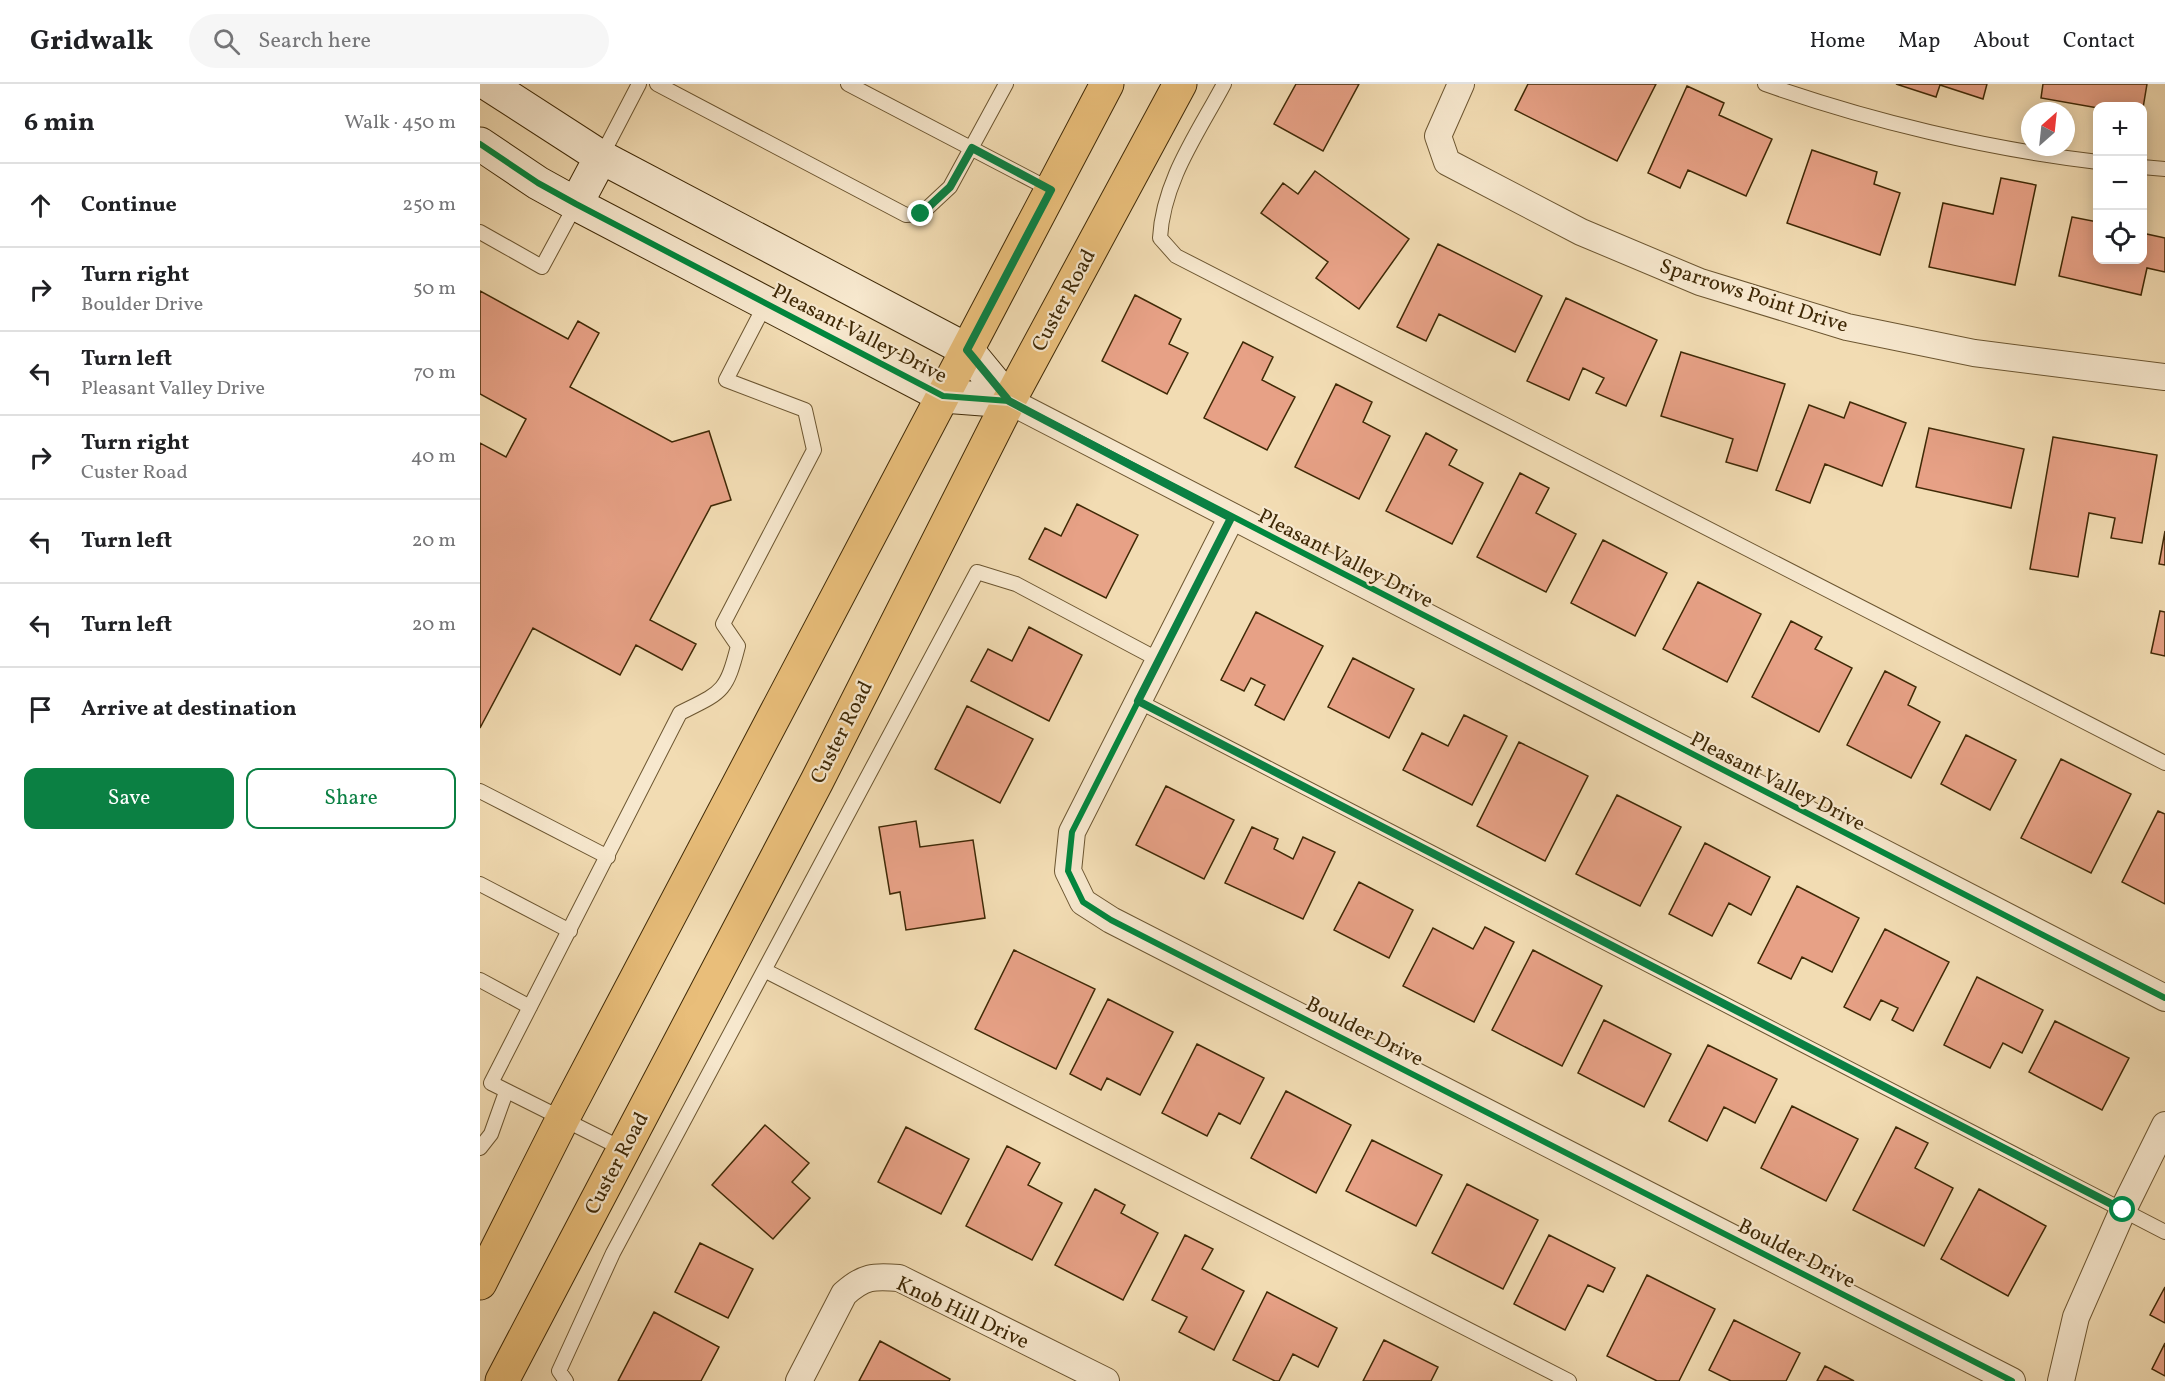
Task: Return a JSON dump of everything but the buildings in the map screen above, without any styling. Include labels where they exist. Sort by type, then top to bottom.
[{"type":"main road","points":[[480,1281],[563,1118],[1107,84]]},
{"type":"main road","name":"Custer Road","points":[[502,1381],[817,781],[1009,401],[1180,84]]},
{"type":"street","name":"Pleasant Valley Drive","points":[[488,84],[601,157],[967,350],[1009,401],[1231,518],[2165,998]]},
{"type":"street","name":"Sparrows Point Drive","points":[[1461,84],[1438,136],[1447,162],[1581,232],[1700,282],[1847,327],[1974,353],[2165,377]]},
{"type":"street","name":"Pleasant Valley Drive","points":[[480,144],[538,183],[576,204],[943,396],[1009,401]]},
{"type":"street","points":[[576,204],[601,157]]},
{"type":"street","name":"Boulder Drive","points":[[1231,518],[1072,832],[1068,872],[1083,902],[1111,920],[2012,1381]]},
{"type":"street","points":[[2061,1381],[2076,1317],[2123,1210],[2165,1125]]},
{"type":"street","name":"Knob Hill Drive","points":[[799,1381],[844,1294],[855,1284],[873,1276],[898,1278],[1106,1381]]},
{"type":"lane","points":[[601,157],[639,84]]},
{"type":"lane","points":[[657,84],[906,215],[921,214],[950,187],[1006,84]]},
{"type":"lane","points":[[848,84],[1051,190]]},
{"type":"lane","points":[[1224,84],[1172,182],[1161,216],[1160,238],[1176,256],[2165,764]]},
{"type":"lane","points":[[1765,84],[1840,111],[2046,156],[2093,162]]},
{"type":"lane","points":[[2147,167],[2165,169]]},
{"type":"lane","points":[[480,232],[542,267],[576,204]]},
{"type":"lane","points":[[623,1149],[486,1080],[530,1007],[680,713],[719,694],[725,683],[738,646],[723,624],[814,450],[805,410],[726,380],[766,303]]},
{"type":"lane","points":[[566,1381],[559,1371],[613,1253],[766,972],[977,572],[1016,584],[1159,660]]},
{"type":"lane","points":[[1138,701],[2165,1232]]},
{"type":"lane","points":[[480,790],[608,857]]},
{"type":"lane","points":[[480,884],[570,931]]},
{"type":"lane","points":[[766,972],[1569,1381]]},
{"type":"lane","points":[[480,980],[530,1007]]},
{"type":"lane","points":[[480,1148],[491,1134],[506,1092]]},
{"type":"cycle path","points":[[480,144],[538,183],[576,204],[943,396],[1009,401],[2165,998]]},
{"type":"cycle path","points":[[1231,518],[1072,832],[1068,871],[1083,902],[1111,920],[2012,1381]]},
{"type":"route","points":[[921,214],[950,187],[972,148],[1051,190],[967,350],[1009,401],[1231,518],[1138,701],[2123,1210]]}]
